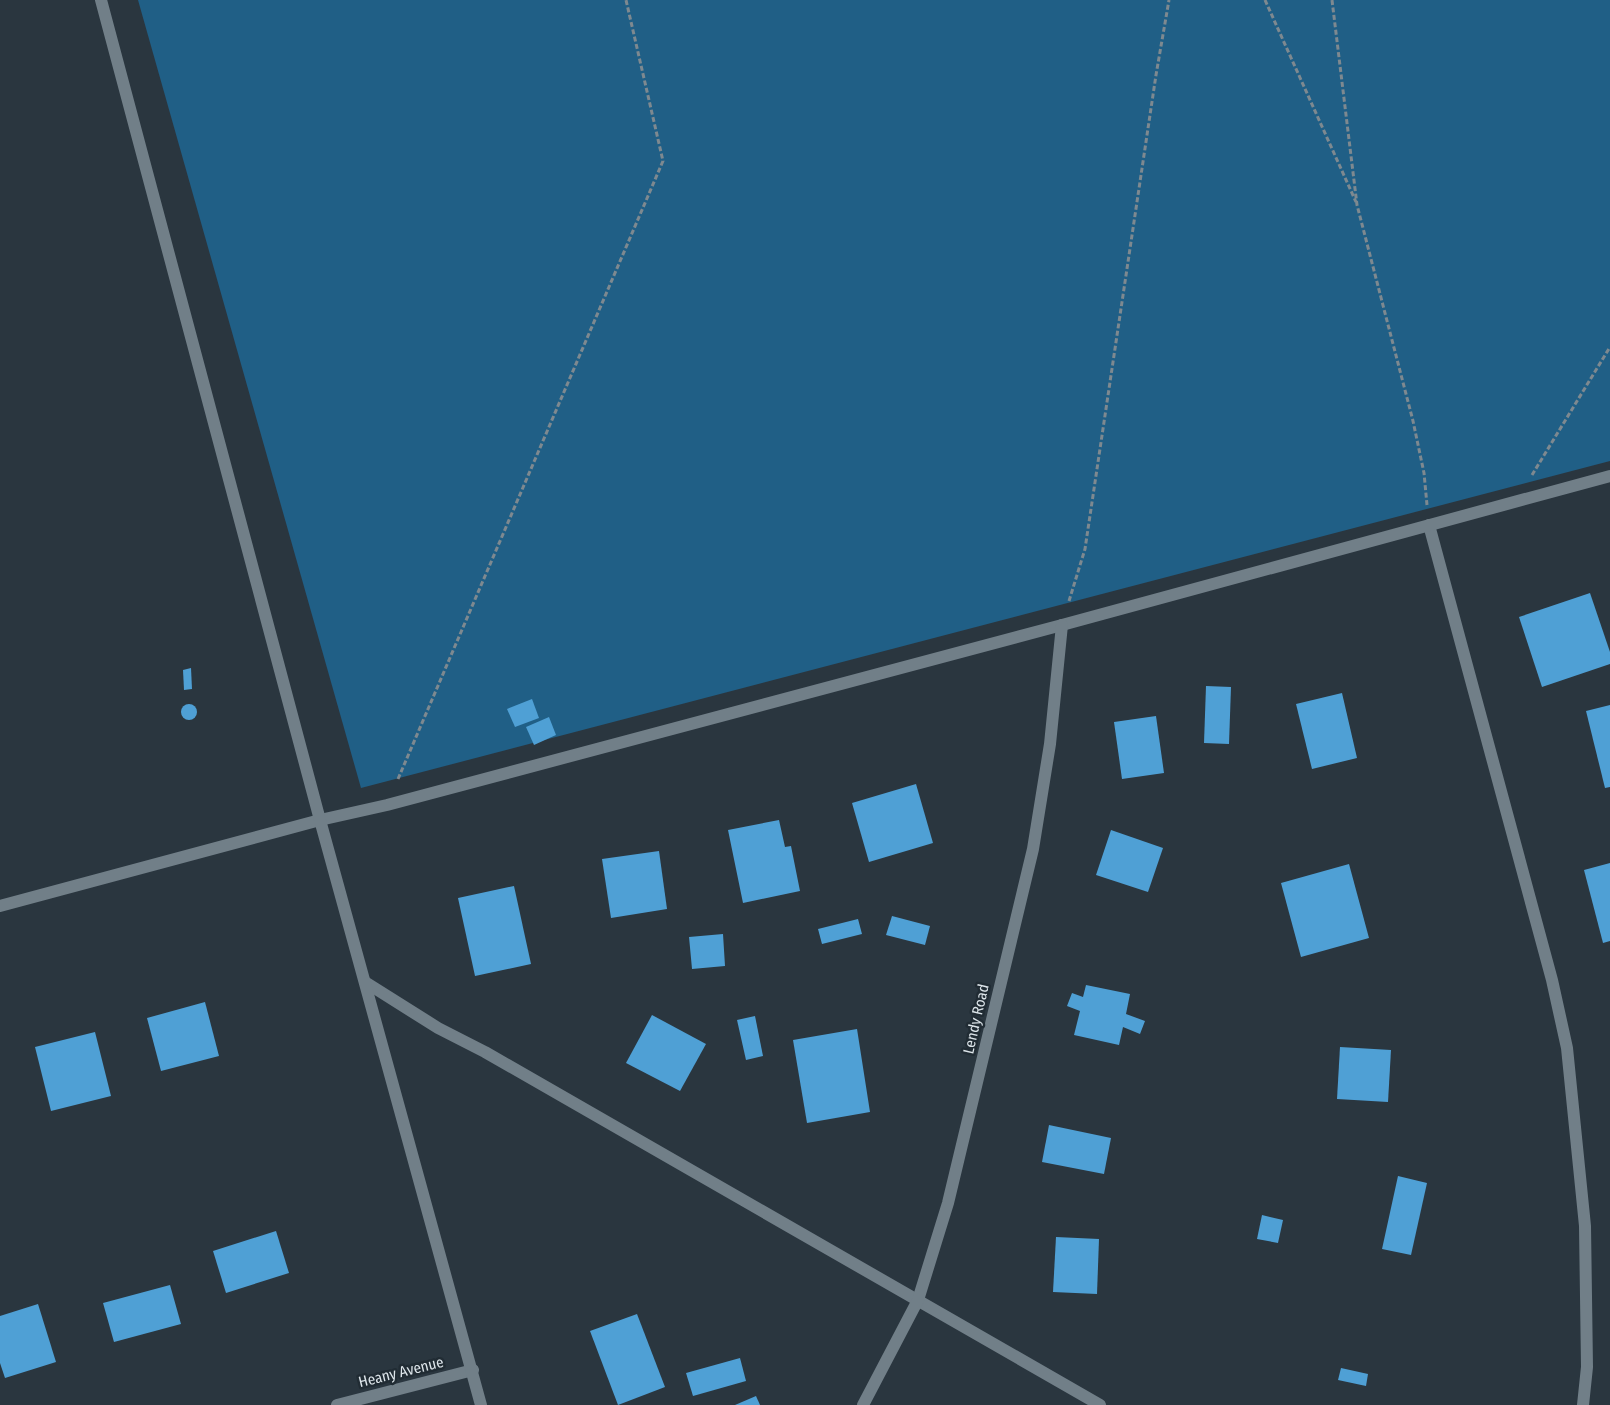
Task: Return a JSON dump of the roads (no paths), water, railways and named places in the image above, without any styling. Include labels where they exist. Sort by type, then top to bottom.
[{"type":"street","points":[[101,0],[320,820],[481,1405]]},
{"type":"street","points":[[0,906],[1062,625],[1610,476]]},
{"type":"street","points":[[1429,525],[1552,980],[1567,1048],[1585,1226],[1587,1367],[1583,1405]]},
{"type":"street","name":"Lendy Road","points":[[863,1405],[918,1300],[948,1203],[1033,849],[1050,744],[1062,625]]},
{"type":"street","points":[[364,982],[438,1028],[485,1052],[1100,1405]]},
{"type":"street","name":"Heany Avenue","points":[[337,1405],[472,1370]]}]
